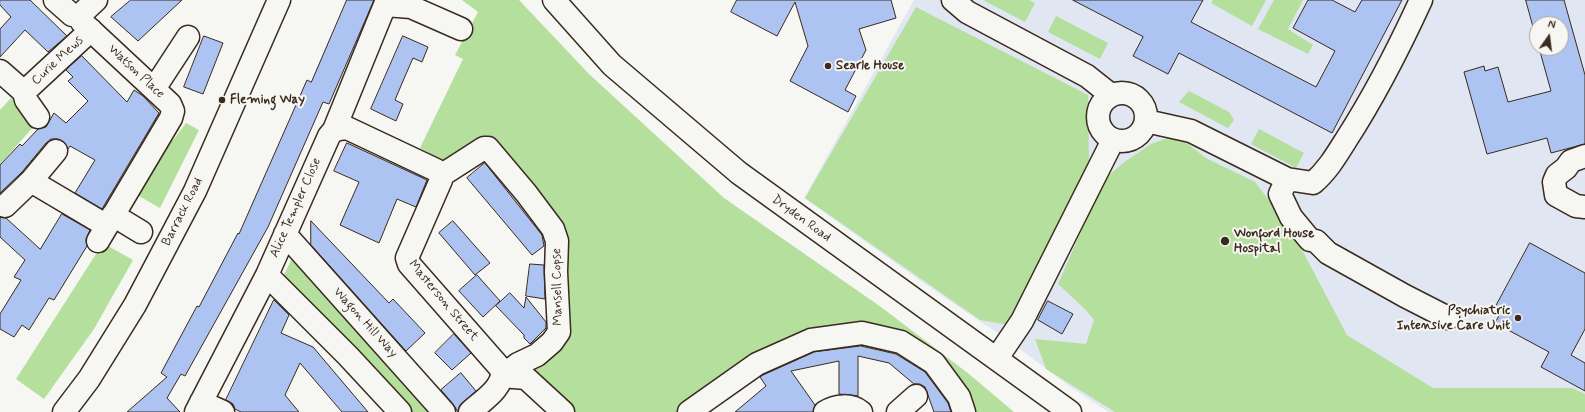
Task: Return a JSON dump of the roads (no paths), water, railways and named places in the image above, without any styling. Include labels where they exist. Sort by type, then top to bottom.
[{"type":"street","points":[[54,0],[72,15],[85,23],[96,0]]},
{"type":"street","name":"Barrack Road","points":[[64,412],[89,379],[135,305],[192,198],[279,0]]},
{"type":"street","name":"Dryden Road","points":[[554,0],[612,65],[739,173],[869,269],[997,358],[1070,412]]},
{"type":"street","points":[[953,0],[967,12],[1087,76],[1111,95]]},
{"type":"street","points":[[1146,121],[1191,132],[1287,179],[1313,183],[1324,174],[1356,126],[1391,64],[1421,0]]},
{"type":"street","points":[[386,3],[411,7],[461,29]]},
{"type":"street","name":"Alice Templer Close","points":[[198,407],[266,275],[328,136],[334,130],[386,3]]},
{"type":"street","name":"Watson Place","points":[[85,23],[170,104],[173,111],[171,118],[106,228]]},
{"type":"street","name":"Curie Mews","points":[[24,92],[85,23]]},
{"type":"street","points":[[154,89],[188,37]]},
{"type":"street","name":"Curie Mews","points":[[0,71],[24,92],[26,100],[38,117]]},
{"type":"street","points":[[1120,93],[1129,94],[1139,100],[1146,112],[1146,121],[1142,131],[1135,137],[1122,142],[1113,140],[1104,133],[1098,122],[1099,108],[1111,95],[1120,93]]},
{"type":"street","points":[[334,130],[346,128],[436,170],[442,175]]},
{"type":"street","points":[[997,358],[1022,321],[1113,140]]},
{"type":"street","name":"Mansell Copse","points":[[442,175],[484,148],[488,148],[531,199],[553,229],[557,241],[556,272],[559,332],[552,342],[537,355],[518,364],[502,376]]},
{"type":"street","points":[[5,206],[30,181],[56,151]]},
{"type":"street","points":[[1585,156],[1571,161],[1566,168],[1557,175],[1554,182],[1556,195],[1576,206],[1585,207]]},
{"type":"street","name":"Masterson Street","points":[[442,175],[407,258],[409,264],[502,370],[502,376]]},
{"type":"street","points":[[1287,179],[1280,194],[1291,217],[1310,240],[1316,241],[1328,253],[1347,264],[1448,318]]},
{"type":"street","points":[[30,181],[106,228],[141,232]]},
{"type":"street","name":"Wagon Hill Way","points":[[285,234],[444,412]]},
{"type":"street","points":[[266,275],[348,356],[400,412]]},
{"type":"street","points":[[689,412],[764,361],[815,339],[862,333],[902,342],[934,363],[959,397],[964,412]]},
{"type":"street","points":[[470,412],[496,389],[502,376],[526,378],[563,412]]},
{"type":"street","points":[[898,412],[916,396]]},
{"type":"street","points":[[825,412],[846,406],[855,407],[861,412]]},
{"type":"street","points":[[198,407],[223,412]]},
{"type":"place","name":"Searle House","points":[[828,66]]},
{"type":"place","name":"Fleming Way","points":[[222,100]]},
{"type":"place","name":"Wonford House Hospital","points":[[1225,241]]},
{"type":"place","name":"Psychiatric Intensive Care Unit","points":[[1518,318]]}]
